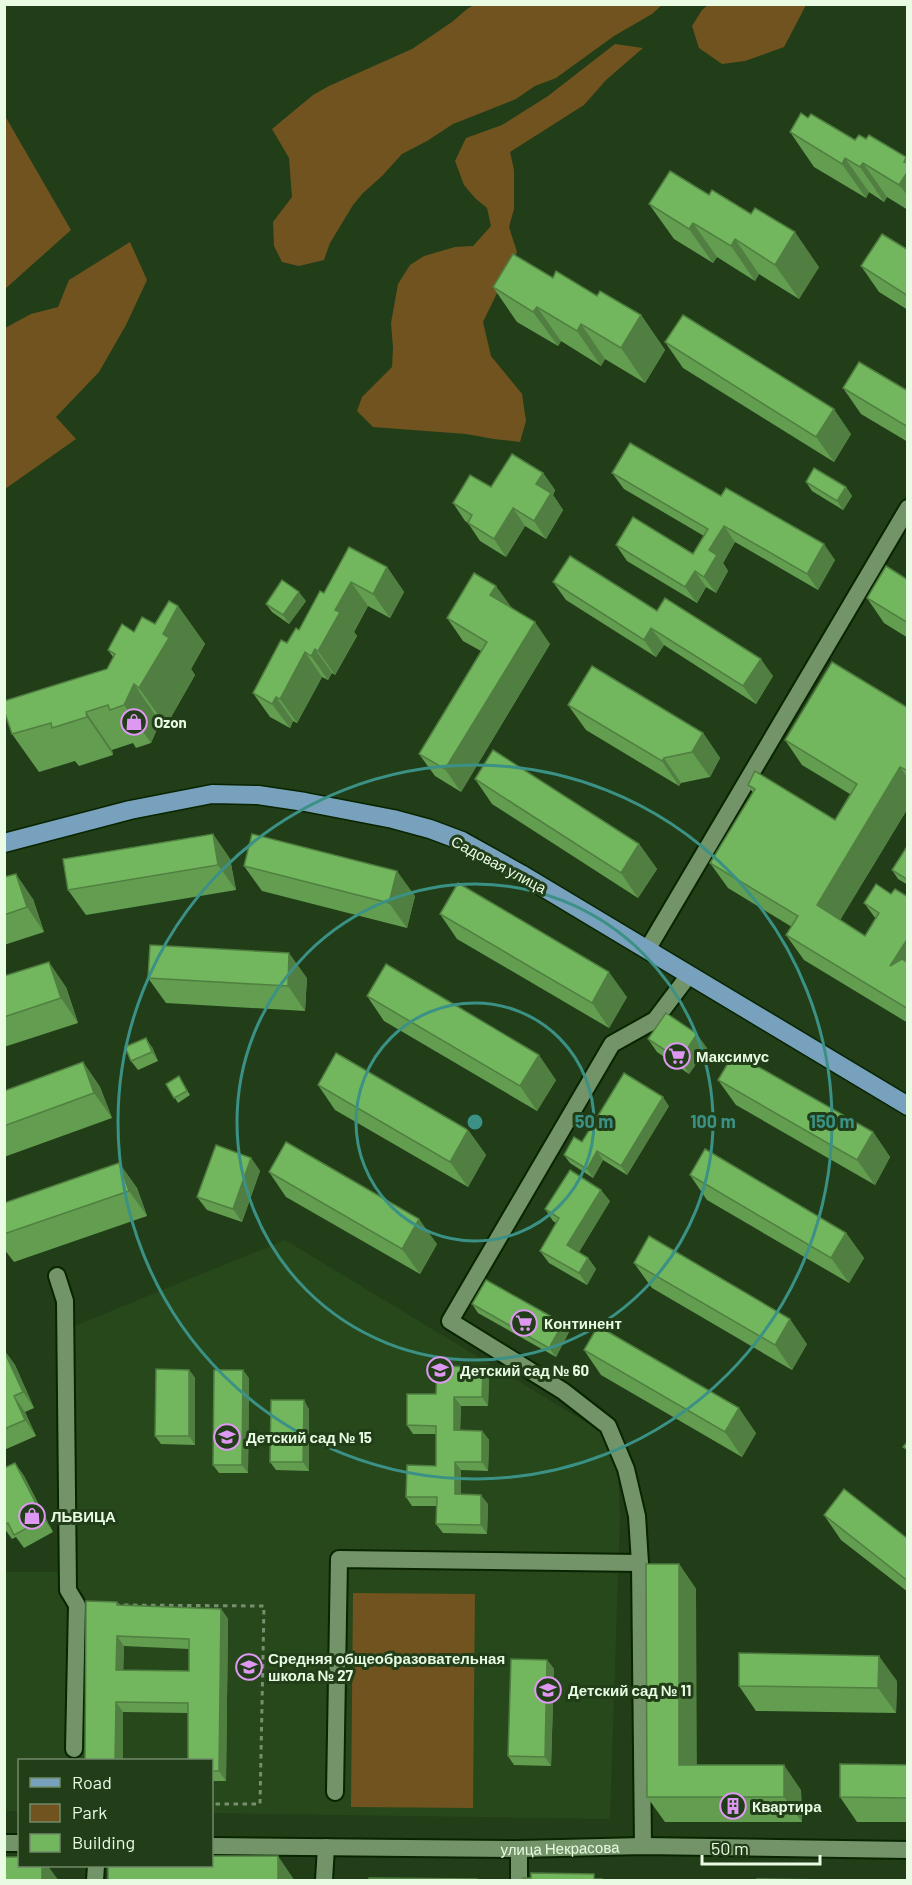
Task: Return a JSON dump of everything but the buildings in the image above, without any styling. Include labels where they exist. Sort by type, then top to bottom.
[{"type":"main road","name":"Садовая улица","points":[[4,843],[130,810],[212,794],[258,795],[305,802],[393,819],[430,829],[462,841],[521,874],[908,1106]]},
{"type":"street","points":[[647,950],[908,508]]},
{"type":"street","points":[[643,1846],[640,1563],[637,1516],[626,1469],[608,1426],[562,1391],[450,1321],[612,1044],[655,1020],[689,975]]},
{"type":"street","points":[[57,1276],[65,1301],[68,1590],[77,1605],[74,1749]]},
{"type":"street","points":[[335,1792],[339,1559],[640,1563]]},
{"type":"street","name":"улица Некрасова","points":[[213,1846],[519,1849],[643,1846],[908,1850]]},
{"type":"street","points":[[324,1881],[326,1847]]},
{"type":"street","points":[[519,1849],[519,1881]]},
{"type":"path","points":[[112,1605],[264,1606],[260,1804],[213,1804]]},
{"type":"shaded area","points":[[285,1240],[599,1430],[618,1472],[620,1516],[610,1819],[213,1813],[213,1759],[18,1759],[18,1811],[5,1811],[5,1572],[73,1572],[72,1327]]},
{"type":"green space","points":[[476,4],[662,5],[556,78],[535,86],[516,99],[453,124],[402,154],[353,205],[330,243],[324,260],[299,266],[282,262],[274,246],[273,222],[292,197],[289,158],[272,129],[313,95],[412,49]]},
{"type":"green space","points":[[708,5],[806,5],[784,47],[745,61],[722,64],[699,48],[692,26]]},
{"type":"green space","points":[[615,44],[643,48],[606,80],[584,105],[510,152],[514,170],[514,209],[509,227],[517,252],[483,322],[491,356],[522,394],[526,421],[520,442],[466,434],[373,427],[357,411],[362,397],[392,367],[391,323],[398,284],[410,265],[424,256],[455,247],[473,246],[491,226],[487,208],[464,185],[455,161],[466,138],[502,125],[548,96]]},
{"type":"green space","points":[[5,116],[71,230],[4,289]]},
{"type":"green space","points":[[130,242],[147,280],[126,325],[99,372],[56,417],[76,439],[5,489],[5,328],[31,314],[58,307],[69,280]]},
{"type":"green space","points":[[353,1593],[475,1594],[473,1808],[351,1807]]},
{"type":"place","name":"Ozon","points":[[134,722]]},
{"type":"place","name":"Максимус","points":[[677,1056]]},
{"type":"place","name":"Континент","points":[[524,1323]]},
{"type":"place","name":"Детский сад № 60","points":[[440,1370]]},
{"type":"place","name":"Детский сад № 15","points":[[227,1437]]},
{"type":"place","name":"ЛЬВИЦА","points":[[32,1516]]},
{"type":"place","name":"Средняя общеобразовательная школа № 27","points":[[249,1667]]},
{"type":"place","name":"Детский сад № 11","points":[[548,1690]]},
{"type":"place","name":"Квартира","points":[[733,1806]]}]
